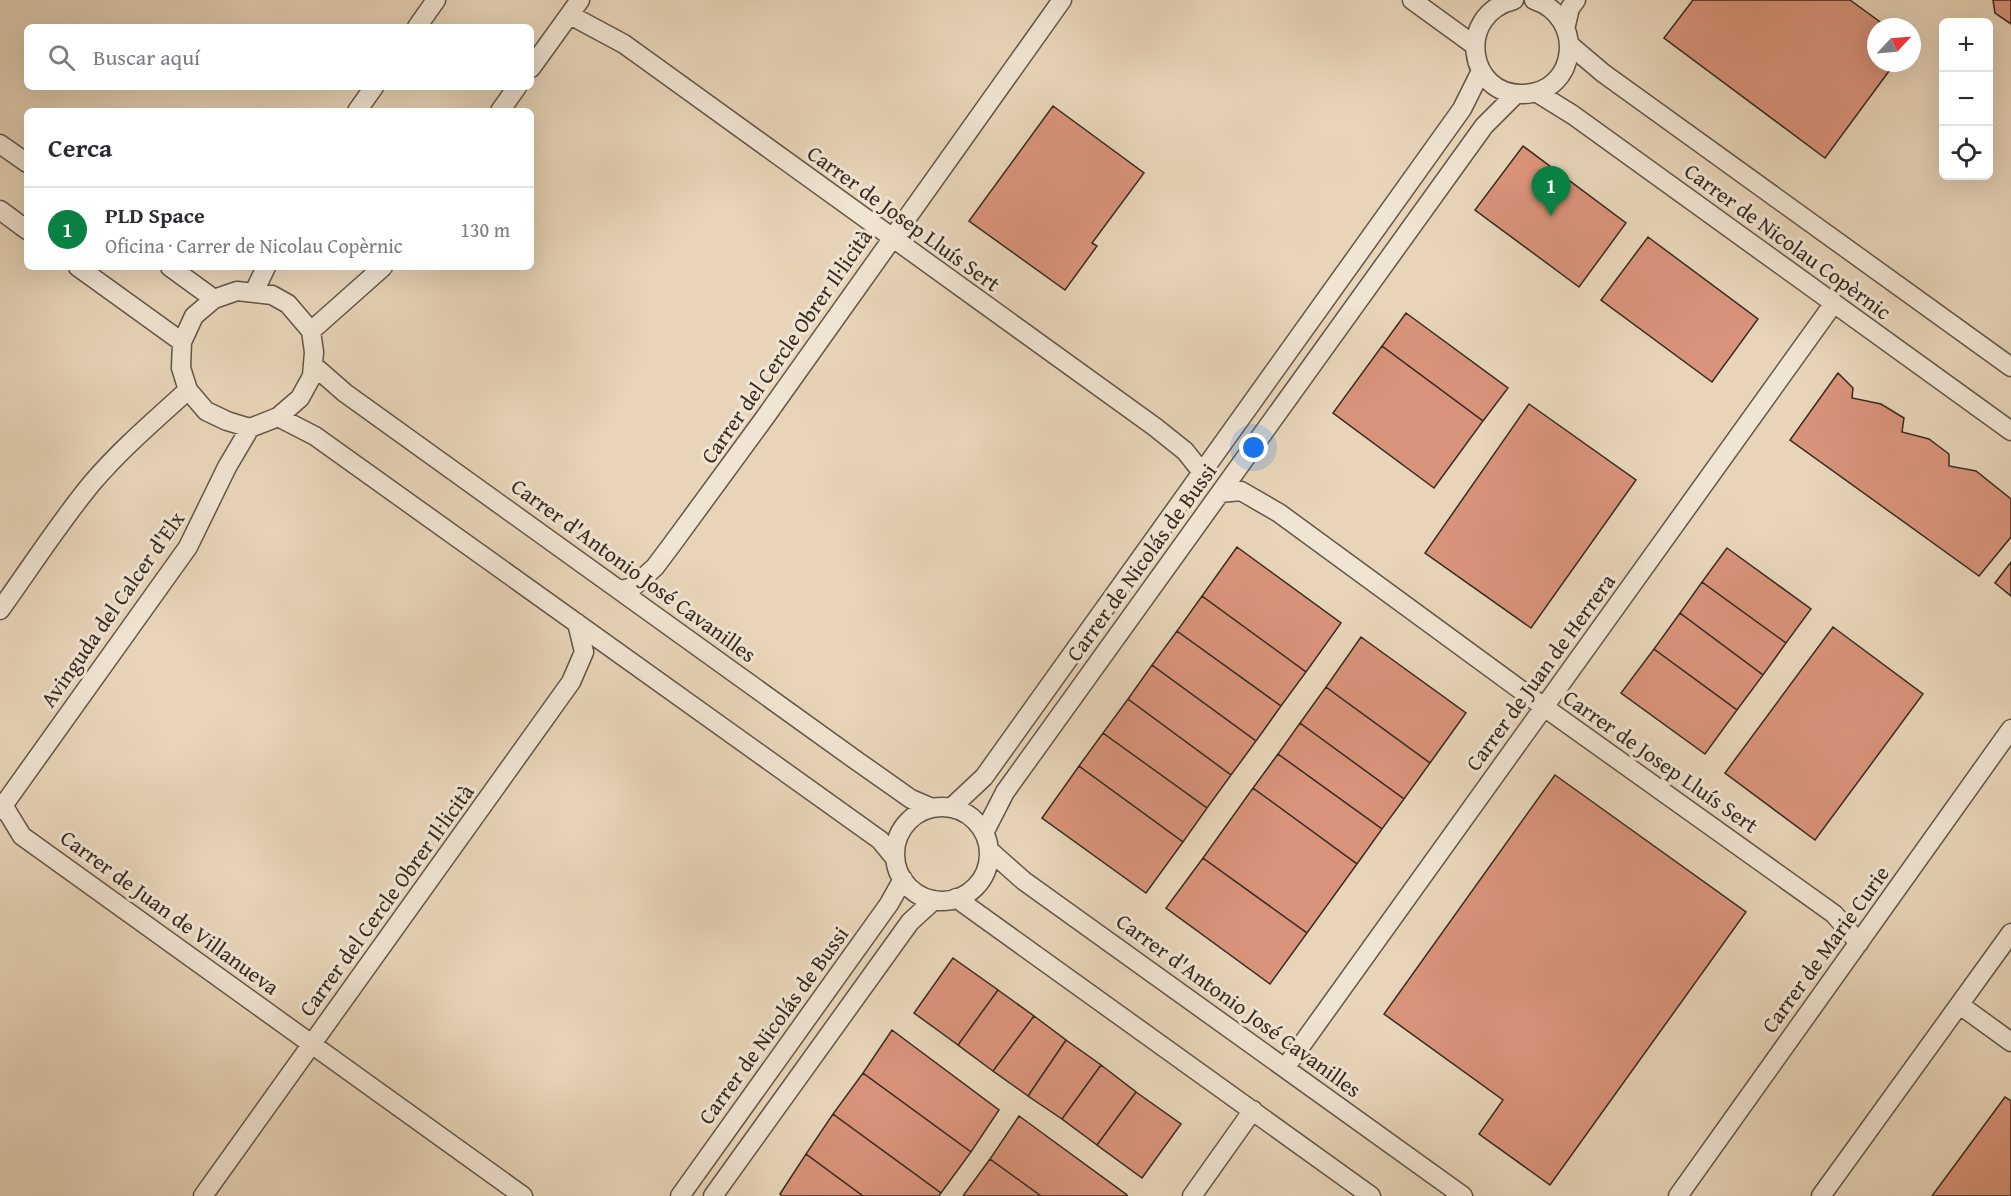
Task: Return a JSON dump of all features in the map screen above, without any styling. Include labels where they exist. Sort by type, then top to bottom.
[{"type":"street","points":[[419,24],[436,0]]},
{"type":"street","name":"Carrer del Cercle Obrer Il·licità","points":[[621,590],[633,587],[661,559],[759,426],[1062,0]]},
{"type":"street","points":[[1412,0],[1474,45]]},
{"type":"street","points":[[1534,0],[1553,10],[1566,25]]},
{"type":"street","points":[[1508,1],[1501,3],[1486,15],[1477,31],[1474,45],[1481,71],[1491,82],[1507,92],[1526,94],[1544,90],[1558,78],[1568,62],[1570,45],[1566,25],[1570,8],[1576,0]]},
{"type":"street","points":[[534,64],[575,7]]},
{"type":"street","name":"Carrer de Josep Lluís Sert","points":[[575,7],[891,239],[1155,427],[1185,451],[1201,471]]},
{"type":"street","name":"Carrer de Nicolau Copèrnic","points":[[1570,45],[1603,73],[2011,367]]},
{"type":"street","name":"Carrer de Nicolás de Bussi","points":[[951,808],[984,777],[1462,109],[1481,71]]},
{"type":"street","points":[[359,108],[372,90]]},
{"type":"street","points":[[502,108],[515,90]]},
{"type":"street","name":"Carrer de Nicolau Copèrnic","points":[[1536,92],[1573,115],[2011,431]]},
{"type":"street","name":"Carrer de Nicolás de Bussi","points":[[987,841],[1005,792],[1484,126],[1516,94]]},
{"type":"street","points":[[0,144],[24,161]]},
{"type":"street","points":[[0,210],[24,228]]},
{"type":"street","points":[[82,270],[182,342]]},
{"type":"street","points":[[174,270],[214,299]]},
{"type":"street","points":[[254,292],[265,270]]},
{"type":"street","points":[[311,331],[380,270]]},
{"type":"street","points":[[237,291],[272,295],[288,304],[311,331],[314,352],[312,375],[300,398],[278,417],[250,428],[206,411],[188,390],[181,368],[182,342],[194,316],[214,299],[237,291]]},
{"type":"street","name":"Carrer de Juan de Herrera","points":[[1285,1068],[1834,303]]},
{"type":"street","name":"Carrer d'Antonio José Cavanilles","points":[[313,365],[345,393],[867,768],[911,799],[932,808]]},
{"type":"street","points":[[0,610],[52,535],[92,483],[122,450],[188,390]]},
{"type":"street","points":[[278,417],[315,436],[880,840],[894,857],[899,874],[913,891],[927,899],[934,900],[947,901],[963,896],[980,883],[987,869],[987,841],[973,818],[957,809],[941,806],[921,811],[905,824],[897,838],[894,857]]},
{"type":"street","name":"Avinguda del Calcer d'Elx","points":[[2,807],[188,547],[227,467],[250,428]]},
{"type":"street","name":"Carrer de Josep Lluís Sert","points":[[1220,493],[1241,491],[1280,513],[1544,707],[1834,914],[1859,943]]},
{"type":"street","name":"Carrer del Cercle Obrer Il·licità","points":[[203,1196],[572,682],[584,652],[578,623]]},
{"type":"street","name":"Carrer de Marie Curie","points":[[1678,1196],[2011,729]]},
{"type":"street","name":"Carrer de Juan de Villanueva","points":[[2,807],[22,836],[523,1196]]},
{"type":"street","name":"Carrer d'Antonio José Cavanilles","points":[[987,841],[1024,881],[1463,1196]]},
{"type":"street","name":"Carrer de Nicolás de Bussi","points":[[680,1196],[885,910],[903,879]]},
{"type":"street","points":[[956,898],[1371,1196]]},
{"type":"street","points":[[713,1196],[910,922],[934,900]]},
{"type":"street","points":[[1821,1196],[2011,933]]},
{"type":"street","points":[[1960,1005],[2011,1042]]},
{"type":"street","points":[[1192,1196],[1253,1110]]},
{"type":"building","points":[[1693,0],[1850,0],[1875,18],[1867,18],[1867,72],[1888,72],[1825,158],[1664,38]]},
{"type":"building","points":[[1993,0],[2011,0],[2011,24],[1995,13]]},
{"type":"building","points":[[1053,106],[1144,173],[1092,243],[1097,246],[1065,290],[969,221]]},
{"type":"building","points":[[1523,146],[1626,223],[1579,287],[1475,210]]},
{"type":"building","points":[[1648,237],[1758,319],[1712,382],[1601,300]]},
{"type":"building","points":[[1406,313],[1508,388],[1483,421],[1382,346]]},
{"type":"building","points":[[1382,346],[1483,421],[1434,488],[1333,413]]},
{"type":"building","points":[[1838,373],[1853,388],[1852,398],[1881,404],[1904,418],[1902,432],[1929,439],[1949,454],[1949,466],[1976,471],[2011,499],[2011,537],[1979,576],[1790,440]]},
{"type":"building","points":[[1529,404],[1636,480],[1531,628],[1425,553]]},
{"type":"building","points":[[1237,547],[1341,623],[1306,672],[1202,596]]},
{"type":"building","points":[[1727,548],[1811,609],[1786,643],[1702,582]]},
{"type":"building","points":[[2011,562],[2011,596],[1995,583]]},
{"type":"building","points":[[1702,582],[1786,643],[1763,675],[1680,613]]},
{"type":"building","points":[[1202,596],[1306,672],[1281,706],[1177,631]]},
{"type":"building","points":[[1680,613],[1763,675],[1737,710],[1654,649]]},
{"type":"building","points":[[1833,627],[1923,694],[1815,840],[1725,773]]},
{"type":"building","points":[[1177,631],[1281,706],[1256,741],[1152,665]]},
{"type":"building","points":[[1361,637],[1466,713],[1430,763],[1326,687]]},
{"type":"building","points":[[1654,649],[1737,710],[1705,754],[1621,693]]},
{"type":"building","points":[[1152,665],[1256,741],[1231,775],[1128,699]]},
{"type":"building","points":[[1326,687],[1430,763],[1404,799],[1300,723]]},
{"type":"building","points":[[1128,699],[1231,775],[1207,808],[1103,733]]},
{"type":"building","points":[[1300,723],[1404,799],[1382,829],[1278,754]]},
{"type":"building","points":[[1103,733],[1207,808],[1183,842],[1079,766]]},
{"type":"building","points":[[1278,754],[1382,829],[1357,864],[1253,788]]},
{"type":"building","points":[[1079,766],[1183,842],[1146,893],[1042,818]]},
{"type":"building","points":[[1555,775],[1746,912],[1550,1185],[1479,1134],[1503,1100],[1384,1014]]},
{"type":"building","points":[[1253,788],[1357,864],[1307,933],[1203,858]]},
{"type":"building","points":[[1203,858],[1307,933],[1270,984],[1166,908]]},
{"type":"building","points":[[953,958],[998,990],[958,1045],[914,1013]]},
{"type":"building","points":[[998,990],[1034,1016],[993,1071],[958,1045]]},
{"type":"building","points":[[1034,1016],[1066,1040],[1028,1096],[993,1071]]},
{"type":"building","points":[[892,1030],[999,1110],[971,1152],[863,1073]]},
{"type":"building","points":[[1066,1040],[1101,1065],[1062,1119],[1028,1096]]},
{"type":"building","points":[[1101,1065],[1136,1092],[1097,1145],[1062,1119]]},
{"type":"building","points":[[863,1073],[971,1152],[941,1193],[833,1114]]},
{"type":"building","points":[[1136,1092],[1181,1124],[1142,1178],[1097,1145]]},
{"type":"building","points":[[2005,1097],[2011,1101],[2011,1196],[1932,1196]]},
{"type":"building","points":[[833,1114],[941,1193],[939,1196],[863,1196],[806,1154]]},
{"type":"building","points":[[1019,1116],[1127,1196],[1041,1196],[990,1159]]},
{"type":"building","points":[[806,1154],[863,1196],[782,1196],[780,1194]]},
{"type":"building","points":[[990,1159],[1041,1196],[963,1196]]},
{"type":"place","name":"PLD Space","points":[[1551,216]]}]
